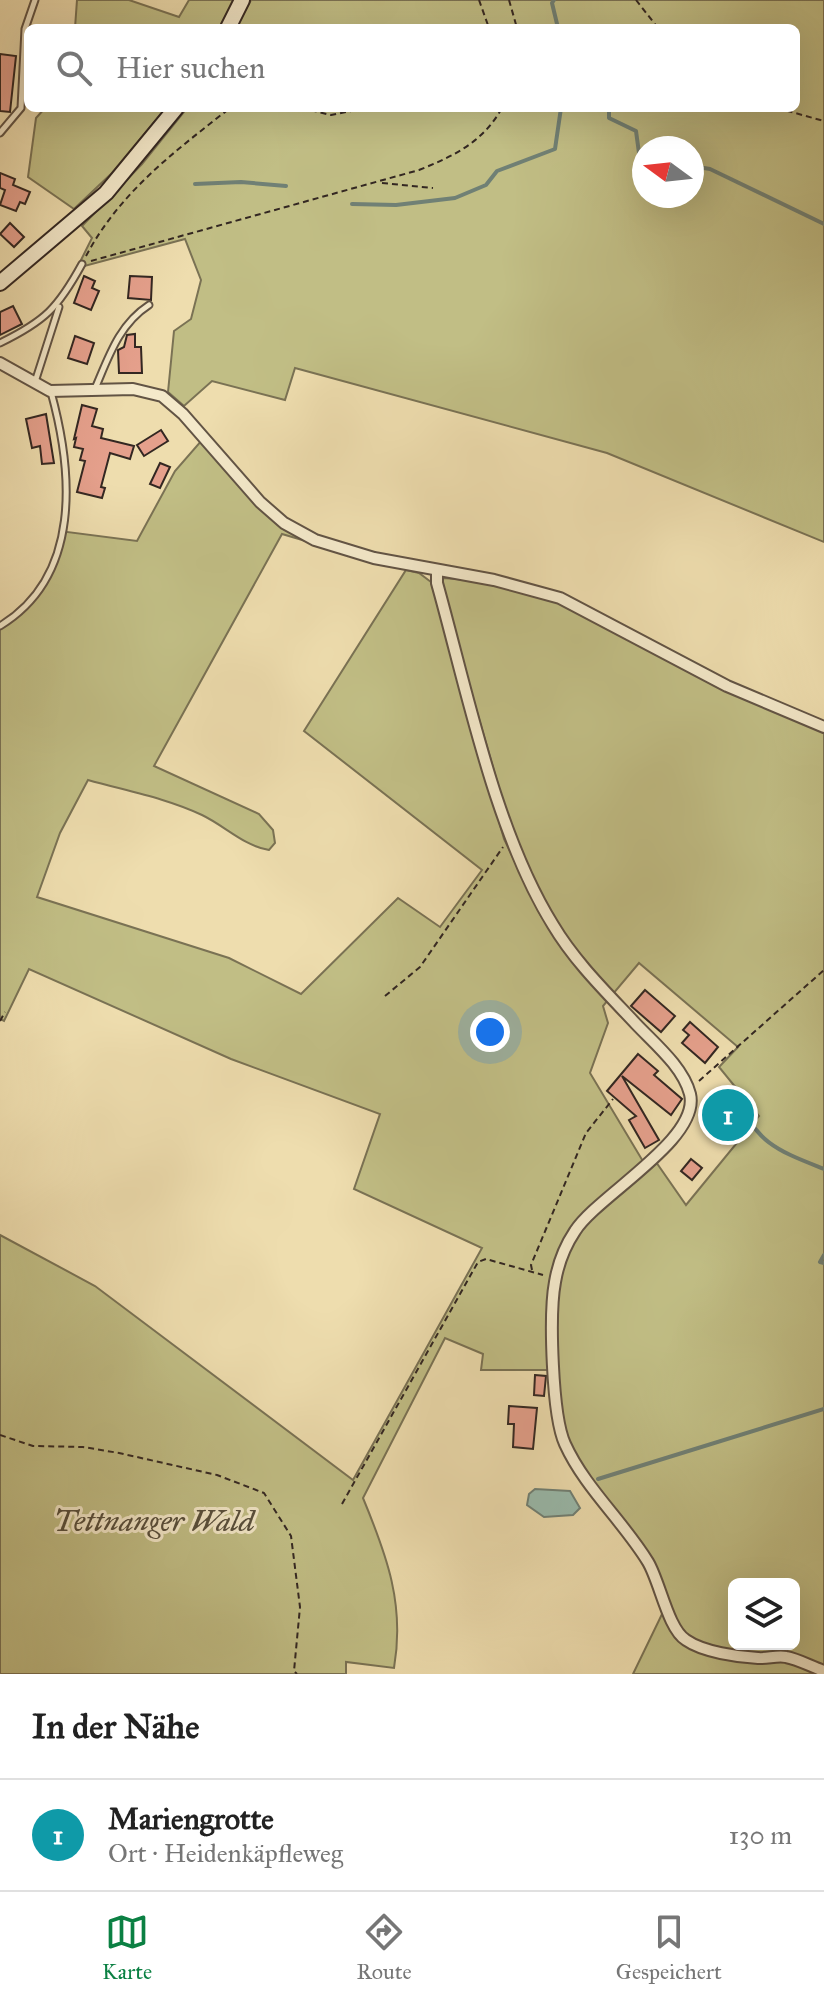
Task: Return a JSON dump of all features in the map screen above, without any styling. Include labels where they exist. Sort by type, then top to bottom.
[{"type":"main road","points":[[230,24],[242,0]]},
{"type":"main road","points":[[0,283],[106,193],[173,112]]},
{"type":"street","points":[[0,363],[34,385],[50,391],[144,391],[162,396],[183,414],[260,502],[284,523],[337,548],[437,572],[494,580],[560,598],[727,686],[824,727]]},
{"type":"street","points":[[437,572],[437,583],[509,835],[553,926],[580,962],[678,1071],[688,1088],[691,1104],[660,1152],[591,1211],[576,1229],[562,1258],[553,1296],[559,1424],[564,1443],[657,1577],[673,1626],[682,1639],[758,1658],[785,1657],[824,1671]]},
{"type":"lane","points":[[27,24],[35,0]]},
{"type":"lane","points":[[0,133],[21,108],[24,49]]},
{"type":"lane","points":[[34,385],[61,303],[82,264]]},
{"type":"lane","points":[[0,343],[28,329],[61,303]]},
{"type":"lane","points":[[94,392],[116,340],[134,315],[149,305]]},
{"type":"lane","points":[[0,626],[41,592],[53,572],[61,545],[65,442],[50,391]]},
{"type":"path","points":[[479,0],[488,24]]},
{"type":"path","points":[[509,0],[516,24]]},
{"type":"path","points":[[636,0],[655,24]]},
{"type":"path","points":[[82,264],[109,218],[149,171],[225,112]]},
{"type":"path","points":[[318,112],[331,115],[346,112]]},
{"type":"path","points":[[82,264],[377,183],[453,157],[487,130],[499,112]]},
{"type":"path","points":[[791,112],[824,121]]},
{"type":"path","points":[[377,183],[433,188]]},
{"type":"path","points":[[385,996],[420,967],[509,835]]},
{"type":"path","points":[[709,1073],[824,970]]},
{"type":"path","points":[[0,1021],[5,1012]]},
{"type":"path","points":[[342,1504],[478,1262],[486,1259],[524,1272],[533,1271],[531,1265],[586,1133],[613,1099]]},
{"type":"path","points":[[691,1104],[722,1113]]},
{"type":"path","points":[[0,1435],[33,1446],[83,1447],[119,1453],[217,1475],[264,1493],[291,1536],[300,1607],[294,1671],[297,1674]]},
{"type":"green space","points":[[77,0],[129,0],[179,17],[189,0],[234,0],[221,24],[75,24]]},
{"type":"green space","points":[[251,0],[824,0],[824,542],[607,453],[295,368],[285,400],[212,381],[184,406],[168,392],[174,331],[191,319],[201,280],[185,239],[77,268],[92,238],[82,226],[142,164],[184,112],[800,112],[800,24],[238,24]]},
{"type":"green space","points":[[41,112],[163,112],[112,173],[74,209],[28,177],[36,118]]},
{"type":"green space","name":"Tettnanger Wald","points":[[202,440],[264,509],[309,542],[282,534],[154,766],[259,814],[273,830],[275,843],[269,850],[260,848],[188,809],[88,780],[60,833],[37,897],[229,958],[301,994],[398,898],[440,927],[482,870],[304,731],[406,570],[419,573],[431,582],[504,839],[541,916],[608,1000],[603,1006],[608,1023],[590,1073],[644,1163],[656,1162],[686,1205],[759,1116],[719,1067],[738,1047],[639,963],[613,994],[556,925],[512,833],[442,591],[443,578],[484,581],[549,597],[824,729],[824,1674],[633,1674],[664,1610],[671,1606],[656,1570],[562,1440],[552,1370],[481,1370],[483,1354],[445,1338],[363,1498],[392,1581],[397,1623],[394,1668],[346,1662],[346,1674],[0,1674],[0,1235],[95,1286],[353,1480],[482,1248],[354,1189],[380,1114],[231,1059],[29,969],[4,1021],[0,1019],[0,623],[23,605],[40,584],[53,560],[60,531],[137,541],[175,471]]},
{"type":"shaded area","points":[[535,1489],[570,1491],[580,1508],[573,1515],[544,1517],[527,1505],[529,1494]]},
{"type":"building","points":[[0,54],[16,56],[10,112],[0,111]]},
{"type":"building","points":[[0,173],[15,179],[13,185],[30,192],[25,204],[20,202],[16,211],[0,205],[5,190],[0,188]]},
{"type":"building","points":[[10,223],[24,237],[14,247],[0,234]]},
{"type":"building","points":[[84,276],[95,281],[92,288],[99,291],[91,310],[74,303]]},
{"type":"building","points":[[130,276],[152,277],[151,300],[128,298]]},
{"type":"building","points":[[13,306],[22,324],[0,335],[0,312]]},
{"type":"building","points":[[135,334],[135,347],[141,347],[142,373],[119,373],[118,350],[124,347],[127,335]]},
{"type":"building","points":[[75,336],[94,343],[87,364],[68,358]]},
{"type":"building","points":[[82,405],[97,409],[92,426],[103,429],[101,438],[134,446],[130,459],[110,453],[101,487],[105,488],[102,498],[77,492],[85,461],[80,460],[83,449],[74,447]]},
{"type":"building","points":[[46,414],[54,463],[42,464],[40,446],[32,448],[26,419]]},
{"type":"building","points":[[161,430],[168,441],[144,456],[137,445]]},
{"type":"building","points":[[160,463],[170,467],[160,488],[150,484]]},
{"type":"building","points":[[645,990],[675,1016],[661,1032],[631,1006]]},
{"type":"building","points":[[690,1022],[718,1047],[705,1063],[682,1043],[689,1035],[683,1030]]},
{"type":"building","points":[[638,1054],[658,1071],[654,1075],[682,1099],[671,1115],[622,1076],[659,1140],[645,1148],[629,1120],[636,1116],[607,1091]]},
{"type":"building","points":[[691,1159],[702,1168],[692,1180],[681,1171]]},
{"type":"building","points":[[535,1375],[546,1376],[544,1396],[534,1395]]},
{"type":"building","points":[[509,1406],[537,1408],[533,1449],[513,1447],[514,1424],[508,1424]]},
{"type":"waterway","points":[[554,0],[557,24]]},
{"type":"waterway","points":[[352,204],[396,205],[455,198],[486,185],[497,171],[555,149],[560,112]]},
{"type":"waterway","points":[[609,112],[609,118],[636,131],[637,136]]},
{"type":"waterway","points":[[704,168],[824,224]]},
{"type":"waterway","points":[[195,184],[241,182],[286,186]]},
{"type":"waterway","points":[[740,1097],[745,1113],[761,1136],[783,1151],[824,1169]]},
{"type":"waterway","points":[[824,1255],[820,1262],[824,1263]]},
{"type":"waterway","points":[[598,1479],[824,1409]]},
{"type":"place","name":"Mariengrotte","points":[[728,1115]]}]
